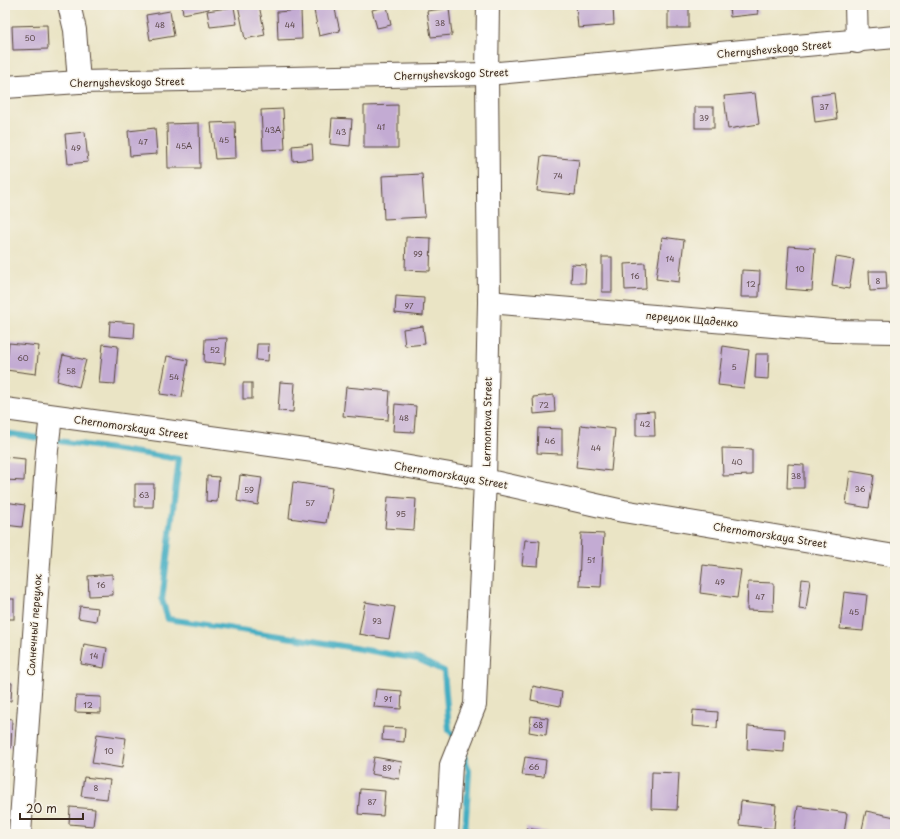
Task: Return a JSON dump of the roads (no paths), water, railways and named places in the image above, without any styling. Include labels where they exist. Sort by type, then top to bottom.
[{"type":"street","points":[[69,5],[75,30],[79,82]]},
{"type":"street","name":"Lermontova Street","points":[[447,834],[451,765],[475,705],[486,480],[489,302],[487,74],[488,5]]},
{"type":"street","points":[[856,5],[857,42]]},
{"type":"street","name":"Chernyshevskogo Street","points":[[5,87],[79,82],[487,74],[857,42],[895,37]]},
{"type":"street","name":"переулок Щаденко","points":[[489,302],[833,331],[895,332]]},
{"type":"street","name":"Chernomorskaya Street","points":[[5,409],[50,422],[328,453],[486,480],[623,511],[895,556]]},
{"type":"street","name":"Солнечный переулок","points":[[20,834],[50,422]]},
{"type":"waterway","points":[[5,433],[179,459],[162,600],[168,619],[418,659],[444,671],[449,730],[457,739]]},
{"type":"waterway","points":[[463,753],[469,771],[465,834]]}]
